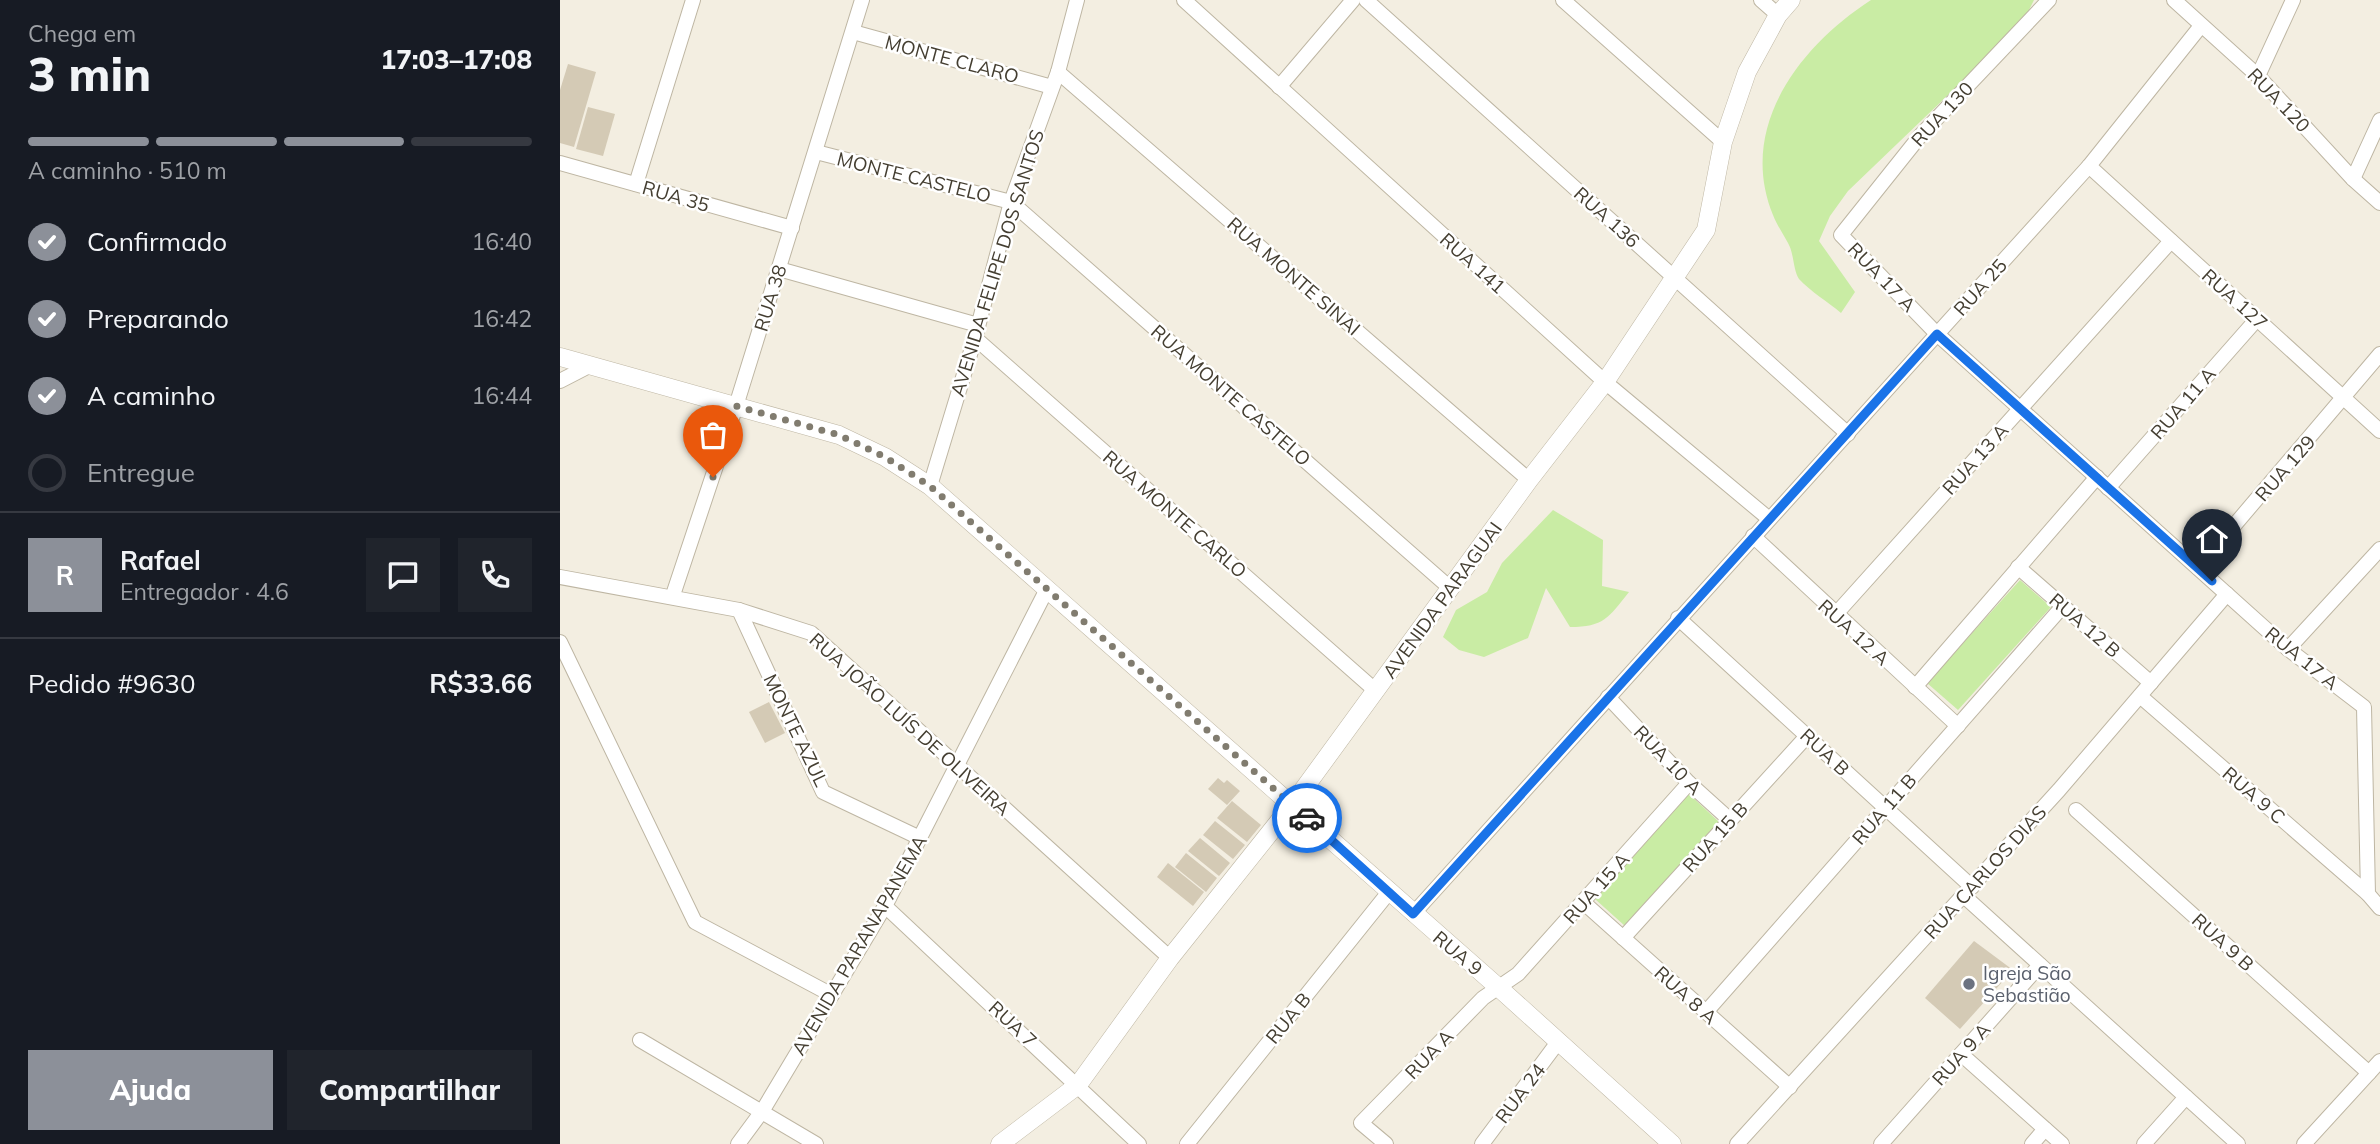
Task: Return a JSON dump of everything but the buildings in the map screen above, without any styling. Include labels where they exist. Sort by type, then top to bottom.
[{"type":"street","points":[[636,184],[693,0]]},
{"type":"street","name":"RUA 38","points":[[673,595],[736,406],[862,0]]},
{"type":"street","name":"AVENIDA FELIPE DOS SANTOS","points":[[930,486],[977,332],[1011,202],[1058,72],[1077,0]]},
{"type":"street","name":"RUA 141","points":[[1184,0],[1605,382],[1768,518]]},
{"type":"street","points":[[1279,87],[1353,0]]},
{"type":"street","name":"RUA 136","points":[[1367,0],[1848,434]]},
{"type":"street","points":[[1563,0],[1723,142]]},
{"type":"street","points":[[1761,0],[1778,15]]},
{"type":"street","name":"AVENIDA PARAGUAI","points":[[1000,1144],[1078,1085],[1170,958],[1292,805],[1529,480],[1605,382],[1676,279],[1706,230],[1723,142],[1747,72],[1778,15],[1791,0]]},
{"type":"street","name":"RUA 130","points":[[1841,235],[1920,136],[2049,0]]},
{"type":"street","name":"RUA 120","points":[[2174,0],[2200,27],[2258,76],[2380,204]]},
{"type":"street","points":[[2258,76],[2293,0]]},
{"type":"street","name":"RUA 25","points":[[1413,914],[1768,518],[1848,434],[2089,166],[2200,27]]},
{"type":"street","name":"MONTE CLARO","points":[[853,33],[1052,86]]},
{"type":"street","name":"RUA MONTE SINAI","points":[[1058,72],[1529,480]]},
{"type":"street","points":[[2353,178],[2380,120]]},
{"type":"street","name":"MONTE CASTELO","points":[[816,152],[1011,202]]},
{"type":"street","name":"RUA 35","points":[[560,163],[792,228]]},
{"type":"street","name":"RUA 127","points":[[2089,166],[2380,431]]},
{"type":"street","name":"RUA MONTE CASTELO","points":[[1011,202],[1450,588]]},
{"type":"street","name":"RUA 17 A","points":[[1841,235],[1937,334],[2020,409],[2288,649],[2364,707],[2368,894]]},
{"type":"street","name":"RUA 13 A","points":[[1835,615],[2171,241]]},
{"type":"street","name":"RUA MONTE CARLO","points":[[779,270],[977,332],[1376,691]]},
{"type":"street","name":"RUA 11 A","points":[[2108,488],[2257,319]]},
{"type":"street","name":"RUA 129","points":[[2198,568],[2345,399],[2380,354]]},
{"type":"street","name":"RUA 9","points":[[560,357],[839,435],[885,457],[930,486],[1672,1144]]},
{"type":"street","points":[[560,381],[591,365]]},
{"type":"street","points":[[1915,687],[2097,477]]},
{"type":"street","name":"RUA 12 A","points":[[1753,536],[1835,615],[1958,726]]},
{"type":"street","points":[[2288,649],[2380,549]]},
{"type":"street","name":"RUA 12 B","points":[[2018,568],[2151,683]]},
{"type":"street","name":"RUA JOÃO LUÍS DE OLIVEIRA","points":[[560,577],[673,595],[739,610],[811,633],[1170,958]]},
{"type":"street","name":"AVENIDA PARANAPANEMA","points":[[738,1144],[763,1110],[886,906],[1046,591]]},
{"type":"street","name":"RUA CARLOS DIAS","points":[[1737,1144],[1968,892],[2227,594]]},
{"type":"street","name":"RUA 11 B","points":[[1706,1012],[2063,606]]},
{"type":"street","name":"MONTE AZUL","points":[[739,610],[823,792],[920,838]]},
{"type":"street","name":"RUA B","points":[[1678,618],[1885,808],[2040,965],[2238,1144]]},
{"type":"street","points":[[560,642],[695,922],[832,995]]},
{"type":"street","name":"RUA 9 C","points":[[2140,696],[2368,894],[2380,908]]},
{"type":"street","name":"RUA 10 A","points":[[1608,697],[1689,783],[1731,820]]},
{"type":"street","name":"RUA 15 B","points":[[1623,938],[1807,736]]},
{"type":"street","name":"RUA 15 A","points":[[1498,987],[1518,974],[1689,783]]},
{"type":"street","name":"RUA 9 B","points":[[2077,810],[2369,1073]]},
{"type":"street","name":"RUA B","points":[[1187,1144],[1389,892]]},
{"type":"street","name":"RUA 8 A","points":[[1583,902],[1790,1087]]},
{"type":"street","name":"RUA 7","points":[[886,906],[1139,1144]]},
{"type":"street","name":"RUA 9 A","points":[[1881,1144],[2040,965]]},
{"type":"street","name":"RUA A","points":[[1386,1144],[1361,1123],[1483,998],[1498,987]]},
{"type":"street","points":[[640,1040],[763,1110],[816,1144]]},
{"type":"street","name":"RUA 24","points":[[1482,1144],[1558,1042]]},
{"type":"street","points":[[1961,1054],[2062,1144]]},
{"type":"street","points":[[2304,1144],[2380,1061]]},
{"type":"street","points":[[2144,1144],[2186,1097]]},
{"type":"street","points":[[2032,1144],[2045,1129]]},
{"type":"green space","points":[[1871,0],[2034,0],[2022,24],[1848,191],[1830,216],[1819,241],[1855,292],[1841,313],[1808,288],[1797,275],[1790,247],[1773,215],[1764,182],[1763,151],[1769,120],[1799,65],[1845,19]]},
{"type":"green space","points":[[1553,510],[1603,540],[1602,586],[1629,592],[1616,608],[1598,623],[1570,627],[1546,588],[1528,638],[1484,657],[1459,650],[1443,637],[1456,610],[1487,592],[1502,563]]},
{"type":"green space","points":[[2020,580],[2051,607],[1958,710],[1927,683]]},
{"type":"green space","points":[[1689,794],[1719,822],[1625,926],[1595,899]]},
{"type":"way so far","points":[[713,477],[736,406],[839,435],[885,457],[930,486],[1046,591],[1307,818]]},
{"type":"place","name":"Igreja São Sebastião","points":[[1969,984]]},
{"type":"route","points":[[1307,818],[1413,914],[1937,334],[2212,581]]}]
